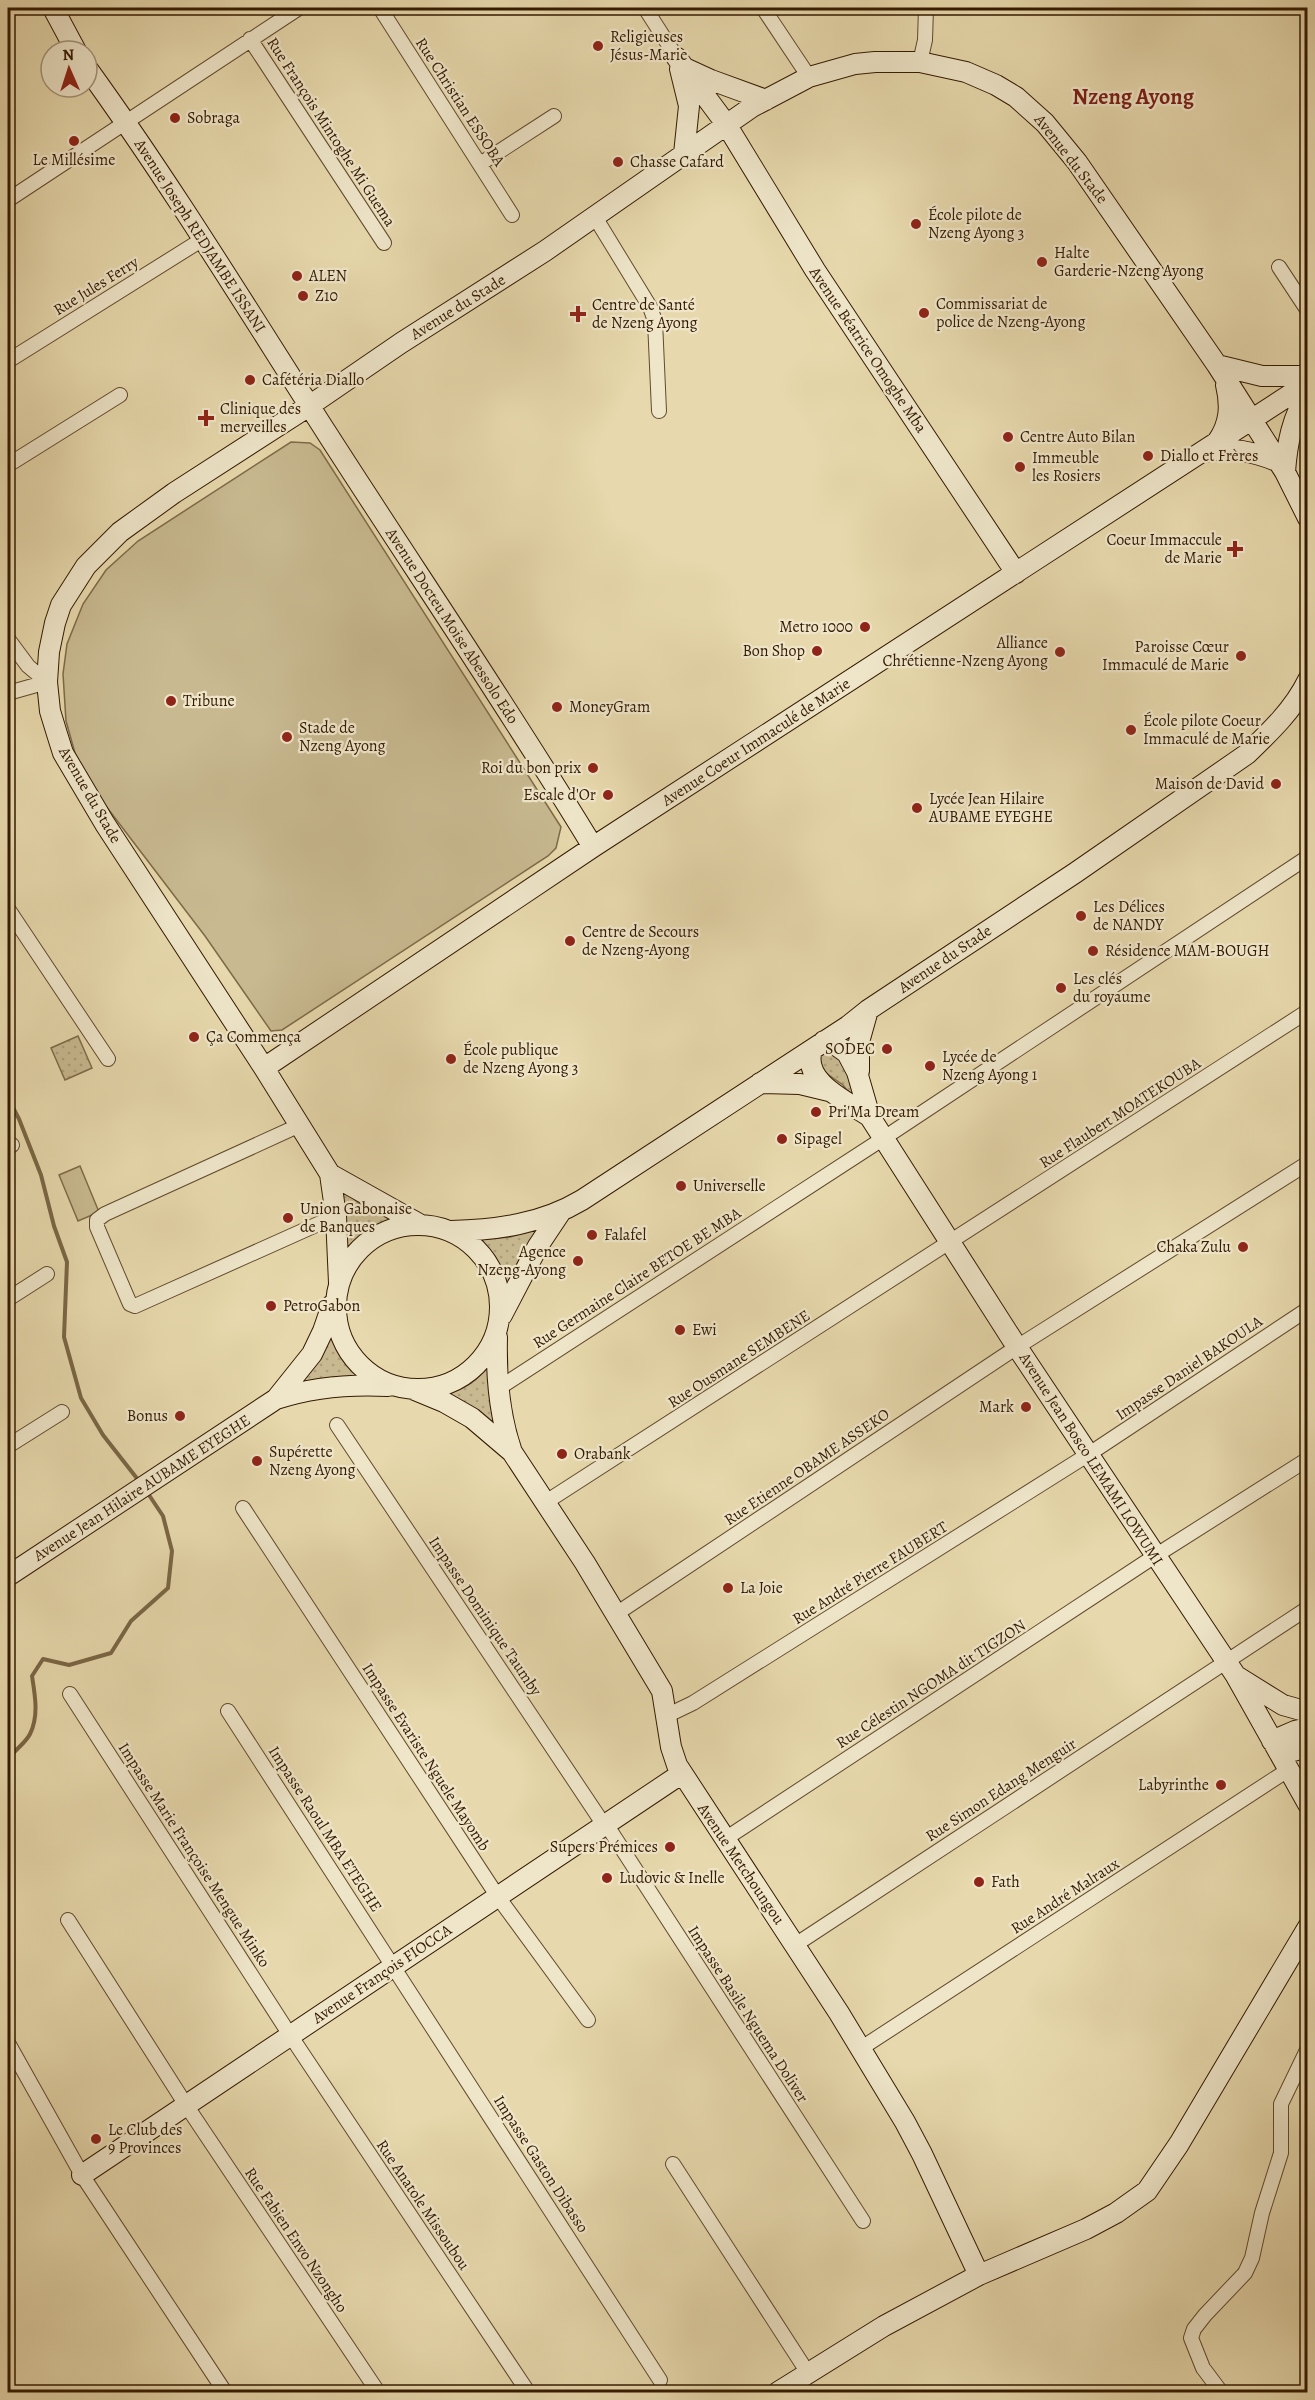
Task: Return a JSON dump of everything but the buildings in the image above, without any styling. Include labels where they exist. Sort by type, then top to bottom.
[{"type":"main road","points":[[53,8],[70,39]]},
{"type":"main road","points":[[677,58],[684,67],[695,74],[759,103],[741,133],[745,158]]},
{"type":"main road","points":[[677,58],[689,106],[684,154]]},
{"type":"main road","name":"Avenue Béatrice Omoghe Mba","points":[[677,58],[726,124],[815,270],[1016,573]]},
{"type":"main road","name":"Avenue du Stade","points":[[330,1174],[264,1068],[105,824],[67,760],[50,711],[47,682],[52,635],[62,605],[86,566],[103,548],[120,532],[174,493],[309,406],[400,343],[545,251],[759,103],[809,77],[855,64],[920,62],[946,66],[981,77],[1016,97],[1045,123],[1077,162],[1220,371],[1282,467],[1308,518]]},
{"type":"main road","name":"Avenue Joseph REDJAMBE ISSANI","points":[[99,85],[203,239],[309,406]]},
{"type":"main road","points":[[684,154],[706,143],[718,144],[745,158]]},
{"type":"main road","points":[[1308,376],[1262,376],[1220,371],[1229,414],[1227,424],[1209,447],[1261,455],[1282,467],[1297,414],[1308,393]]},
{"type":"main road","name":"Avenue Coeur Immaculé de Marie","points":[[264,1068],[592,847],[1308,383]]},
{"type":"main road","name":"Avenue Docteu Moise Abessolo Edo","points":[[309,406],[536,754],[592,847]]},
{"type":"main road","name":"Avenue du Stade","points":[[560,1213],[818,1046],[1247,754],[1271,731],[1302,692],[1308,680]]},
{"type":"main road","points":[[860,1082],[859,1042],[868,1010]]},
{"type":"main road","points":[[833,1043],[847,1053],[860,1082],[870,1117],[819,1082],[810,1064],[818,1046],[833,1043]]},
{"type":"main road","points":[[760,1083],[800,1084],[833,1092]]},
{"type":"main road","name":"Avenue Jean Bosco LEMAMI LOWUMI","points":[[870,1117],[1017,1347],[1231,1668],[1308,1804]]},
{"type":"main road","points":[[330,1174],[336,1216],[336,1320],[343,1342],[356,1362],[373,1377],[394,1386]]},
{"type":"main road","points":[[330,1174],[421,1225],[451,1232],[473,1246],[490,1266],[500,1292],[498,1388],[504,1429],[512,1452]]},
{"type":"main road","points":[[451,1232],[506,1226],[560,1213]]},
{"type":"main road","points":[[416,1390],[442,1386],[466,1375],[485,1356],[538,1246],[560,1213]]},
{"type":"main road","points":[[276,1398],[303,1368],[315,1348],[337,1288],[351,1259],[370,1240],[394,1228],[421,1225]]},
{"type":"main road","points":[[276,1398],[316,1388],[352,1384],[394,1386],[416,1390],[472,1418],[512,1452]]},
{"type":"main road","name":"Avenue Jean Hilaire AUBAME EYEGHE","points":[[8,1576],[159,1478],[276,1398]]},
{"type":"main road","name":"Avenue Metchoungou","points":[[512,1452],[546,1502],[662,1691],[671,1747],[681,1774],[795,1945],[860,2049],[922,2154],[979,2275]]},
{"type":"main road","points":[[1231,1668],[1282,1706],[1308,1712]]},
{"type":"main road","points":[[1308,1728],[1295,1731],[1275,1746],[1289,1752],[1308,1749]]},
{"type":"main road","points":[[1288,1770],[1294,1761],[1308,1749]]},
{"type":"main road","name":"Avenue François FIOCCA","points":[[82,2175],[681,1774]]},
{"type":"main road","points":[[778,2392],[884,2326],[979,2275],[1086,2229],[1116,2213],[1147,2191],[1179,2144],[1308,1927]]},
{"type":"street","points":[[8,200],[300,8]]},
{"type":"street","name":"Rue Christian ESSOBA","points":[[380,8],[512,215]]},
{"type":"street","points":[[645,8],[677,58]]},
{"type":"street","points":[[763,8],[809,77]]},
{"type":"street","points":[[920,62],[925,40],[926,8]]},
{"type":"street","name":"Rue François Mintoghe Mi Guema","points":[[250,39],[384,243]]},
{"type":"street","points":[[480,164],[554,116]]},
{"type":"street","points":[[595,217],[650,307],[655,321],[659,411]]},
{"type":"street","name":"Rue Jules Ferry","points":[[8,361],[203,239]]},
{"type":"street","points":[[1280,267],[1308,311]]},
{"type":"street","points":[[8,465],[120,395]]},
{"type":"street","points":[[8,639],[28,666],[47,682]]},
{"type":"street","points":[[8,693],[47,682]]},
{"type":"street","name":"Rue Germaine Claire BETOE BE MBA","points":[[498,1388],[884,1138],[1308,857]]},
{"type":"street","points":[[8,909],[108,1059]]},
{"type":"street","name":"Rue Flaubert MOATEKOUBA","points":[[950,1243],[1308,1011]]},
{"type":"street","points":[[300,1125],[105,1214],[97,1220],[96,1227],[130,1304],[135,1306],[336,1216]]},
{"type":"street","name":"Rue Etienne OBAME ASSEKO","points":[[616,1614],[1017,1347],[1308,1163]]},
{"type":"street","name":"Rue Ousmane SEMBENE","points":[[546,1502],[950,1243]]},
{"type":"street","points":[[8,1299],[47,1274]]},
{"type":"street","name":"Impasse Daniel BAKOULA","points":[[1089,1454],[1308,1309]]},
{"type":"street","points":[[8,1446],[62,1412]]},
{"type":"street","name":"Impasse Dominique Taumby","points":[[337,1425],[605,1825]]},
{"type":"street","name":"Rue André Pierre FAUBERT","points":[[666,1716],[693,1703],[1089,1454]]},
{"type":"street","name":"Rue Célestin NGOMA dit TIGZON","points":[[725,1839],[1155,1556],[1308,1459]]},
{"type":"street","name":"Impasse Evariste Nguele Mayomb","points":[[243,1508],[498,1897],[588,2020]]},
{"type":"street","name":"Rue Simon Edang Menguir","points":[[795,1945],[1231,1668],[1308,1608]]},
{"type":"street","name":"Impasse Marie Françoise Mengue Minko","points":[[70,1694],[290,2035]]},
{"type":"street","name":"Impasse Raoul MBA ETEGHE","points":[[228,1711],[394,1966]]},
{"type":"street","name":"Rue André Malraux","points":[[860,2049],[1288,1770]]},
{"type":"street","name":"Impasse Basile Nguema Doliver","points":[[605,1825],[863,2222]]},
{"type":"street","name":"Rue Fabien Envo Nzongho","points":[[68,1920],[186,2105],[378,2392]]},
{"type":"street","name":"Impasse Gaston Dibasso","points":[[394,1966],[660,2380]]},
{"type":"street","name":"Rue Anatole Missoubou","points":[[290,2035],[528,2392]]},
{"type":"street","points":[[8,2043],[82,2175],[225,2392]]},
{"type":"street","points":[[1221,2392],[1203,2368],[1191,2337],[1205,2315],[1236,2285],[1252,2258],[1262,2213],[1281,2153],[1281,2104],[1308,2048]]},
{"type":"street","points":[[673,2164],[808,2373]]},
{"type":"shaded area","name":"Stade de Nzeng Ayong","points":[[291,442],[310,443],[320,450],[561,827],[556,848],[548,856],[282,1030],[271,1031],[205,936],[96,793],[75,753],[66,721],[63,674],[67,644],[83,604],[106,570],[138,541]]},
{"type":"shaded area","points":[[78,1036],[92,1068],[65,1080],[51,1048]]},
{"type":"shaded area","points":[[832,1048],[842,1059],[855,1095],[852,1097],[843,1085],[816,1066],[816,1057]]},
{"type":"shaded area","points":[[80,1166],[99,1212],[78,1221],[59,1175]]},
{"type":"shaded area","points":[[342,1189],[359,1203],[395,1222],[377,1229],[354,1251],[345,1247]]},
{"type":"shaded area","points":[[543,1227],[523,1254],[508,1283],[496,1262],[476,1240],[510,1237]]},
{"type":"shaded area","points":[[332,1334],[342,1356],[361,1378],[299,1387]]},
{"type":"shaded area","points":[[491,1363],[497,1431],[444,1394],[470,1383]]},
{"type":"waterway","points":[[8,1098],[19,1119],[41,1175],[54,1226],[67,1262],[64,1337],[81,1398],[103,1435],[139,1481]]},
{"type":"waterway","points":[[8,1760],[28,1738],[33,1727],[36,1705],[32,1676],[43,1659],[69,1665],[111,1653],[131,1621],[168,1588],[172,1551],[163,1516],[147,1492]]},
{"type":"place","name":"Religieuses Jésus-Marie","points":[[598,46]]},
{"type":"place","name":"Sobraga","points":[[175,118]]},
{"type":"place","name":"Le Millésime","points":[[74,141]]},
{"type":"place","name":"Chasse Cafard","points":[[618,162]]},
{"type":"place","name":"École pilote de Nzeng Ayong 3","points":[[916,224]]},
{"type":"place","name":"Halte Garderie-Nzeng Ayong","points":[[1042,262]]},
{"type":"place","name":"ALEN","points":[[297,276]]},
{"type":"place","name":"Z10","points":[[303,296]]},
{"type":"place","name":"Commissariat de police de Nzeng-Ayong","points":[[924,313]]},
{"type":"place","name":"Centre de Santé de Nzeng Ayong","points":[[578,314]]},
{"type":"place","name":"Cafétéria Diallo","points":[[250,380]]},
{"type":"place","name":"Clinique des merveilles","points":[[206,418]]},
{"type":"place","name":"Centre Auto Bilan","points":[[1008,437]]},
{"type":"place","name":"Diallo et Frères","points":[[1148,456]]},
{"type":"place","name":"Immeuble les Rosiers","points":[[1020,467]]},
{"type":"place","name":"Coeur Immaccule de Marie","points":[[1235,549]]},
{"type":"place","name":"Metro 1000","points":[[865,627]]},
{"type":"place","name":"Bon Shop","points":[[817,651]]},
{"type":"place","name":"Alliance Chrétienne-Nzeng Ayong","points":[[1060,652]]},
{"type":"place","name":"Paroisse Cœur Immaculé de Marie","points":[[1241,656]]},
{"type":"place","name":"Tribune","points":[[171,701]]},
{"type":"place","name":"MoneyGram","points":[[557,707]]},
{"type":"place","name":"École pilote Coeur Immaculé de Marie","points":[[1131,730]]},
{"type":"place","name":"Stade de Nzeng Ayong","points":[[287,737]]},
{"type":"place","name":"Roi du bon prix","points":[[593,768]]},
{"type":"place","name":"Maison de David","points":[[1276,784]]},
{"type":"place","name":"Escale d'Or","points":[[608,795]]},
{"type":"place","name":"Lycée Jean Hilaire AUBAME EYEGHE","points":[[917,808]]},
{"type":"place","name":"Les Délices de NANDY","points":[[1081,916]]},
{"type":"place","name":"Centre de Secours de Nzeng-Ayong","points":[[570,941]]},
{"type":"place","name":"Résidence MAM-BOUGH","points":[[1093,951]]},
{"type":"place","name":"Les clés du royaume","points":[[1061,988]]},
{"type":"place","name":"Ça Commença","points":[[194,1037]]},
{"type":"place","name":"SODEC","points":[[887,1049]]},
{"type":"place","name":"École publique de Nzeng Ayong 3","points":[[451,1059]]},
{"type":"place","name":"Lycée de Nzeng Ayong 1","points":[[930,1066]]},
{"type":"place","name":"Pri'Ma Dream","points":[[816,1112]]},
{"type":"place","name":"Sipagel","points":[[782,1139]]},
{"type":"place","name":"Universelle","points":[[681,1186]]},
{"type":"place","name":"Union Gabonaise de Banques","points":[[288,1218]]},
{"type":"place","name":"Falafel","points":[[592,1235]]},
{"type":"place","name":"Chaka Zulu","points":[[1243,1247]]},
{"type":"place","name":"Agence Nzeng-Ayong","points":[[578,1261]]},
{"type":"place","name":"PetroGabon","points":[[271,1306]]},
{"type":"place","name":"Ewi","points":[[680,1330]]},
{"type":"place","name":"Mark","points":[[1026,1407]]},
{"type":"place","name":"Bonus","points":[[180,1416]]},
{"type":"place","name":"Orabank","points":[[562,1454]]},
{"type":"place","name":"Supérette Nzeng Ayong","points":[[257,1461]]},
{"type":"place","name":"La Joie","points":[[728,1588]]},
{"type":"place","name":"Labyrinthe","points":[[1221,1785]]},
{"type":"place","name":"Supers Prémices","points":[[670,1847]]},
{"type":"place","name":"Ludovic & Inelle","points":[[607,1878]]},
{"type":"place","name":"Fath","points":[[979,1882]]},
{"type":"place","name":"Le Club des 9 Provinces","points":[[96,2139]]},
{"type":"district","name":"Nzeng Ayong","points":[[1133,97]]}]
